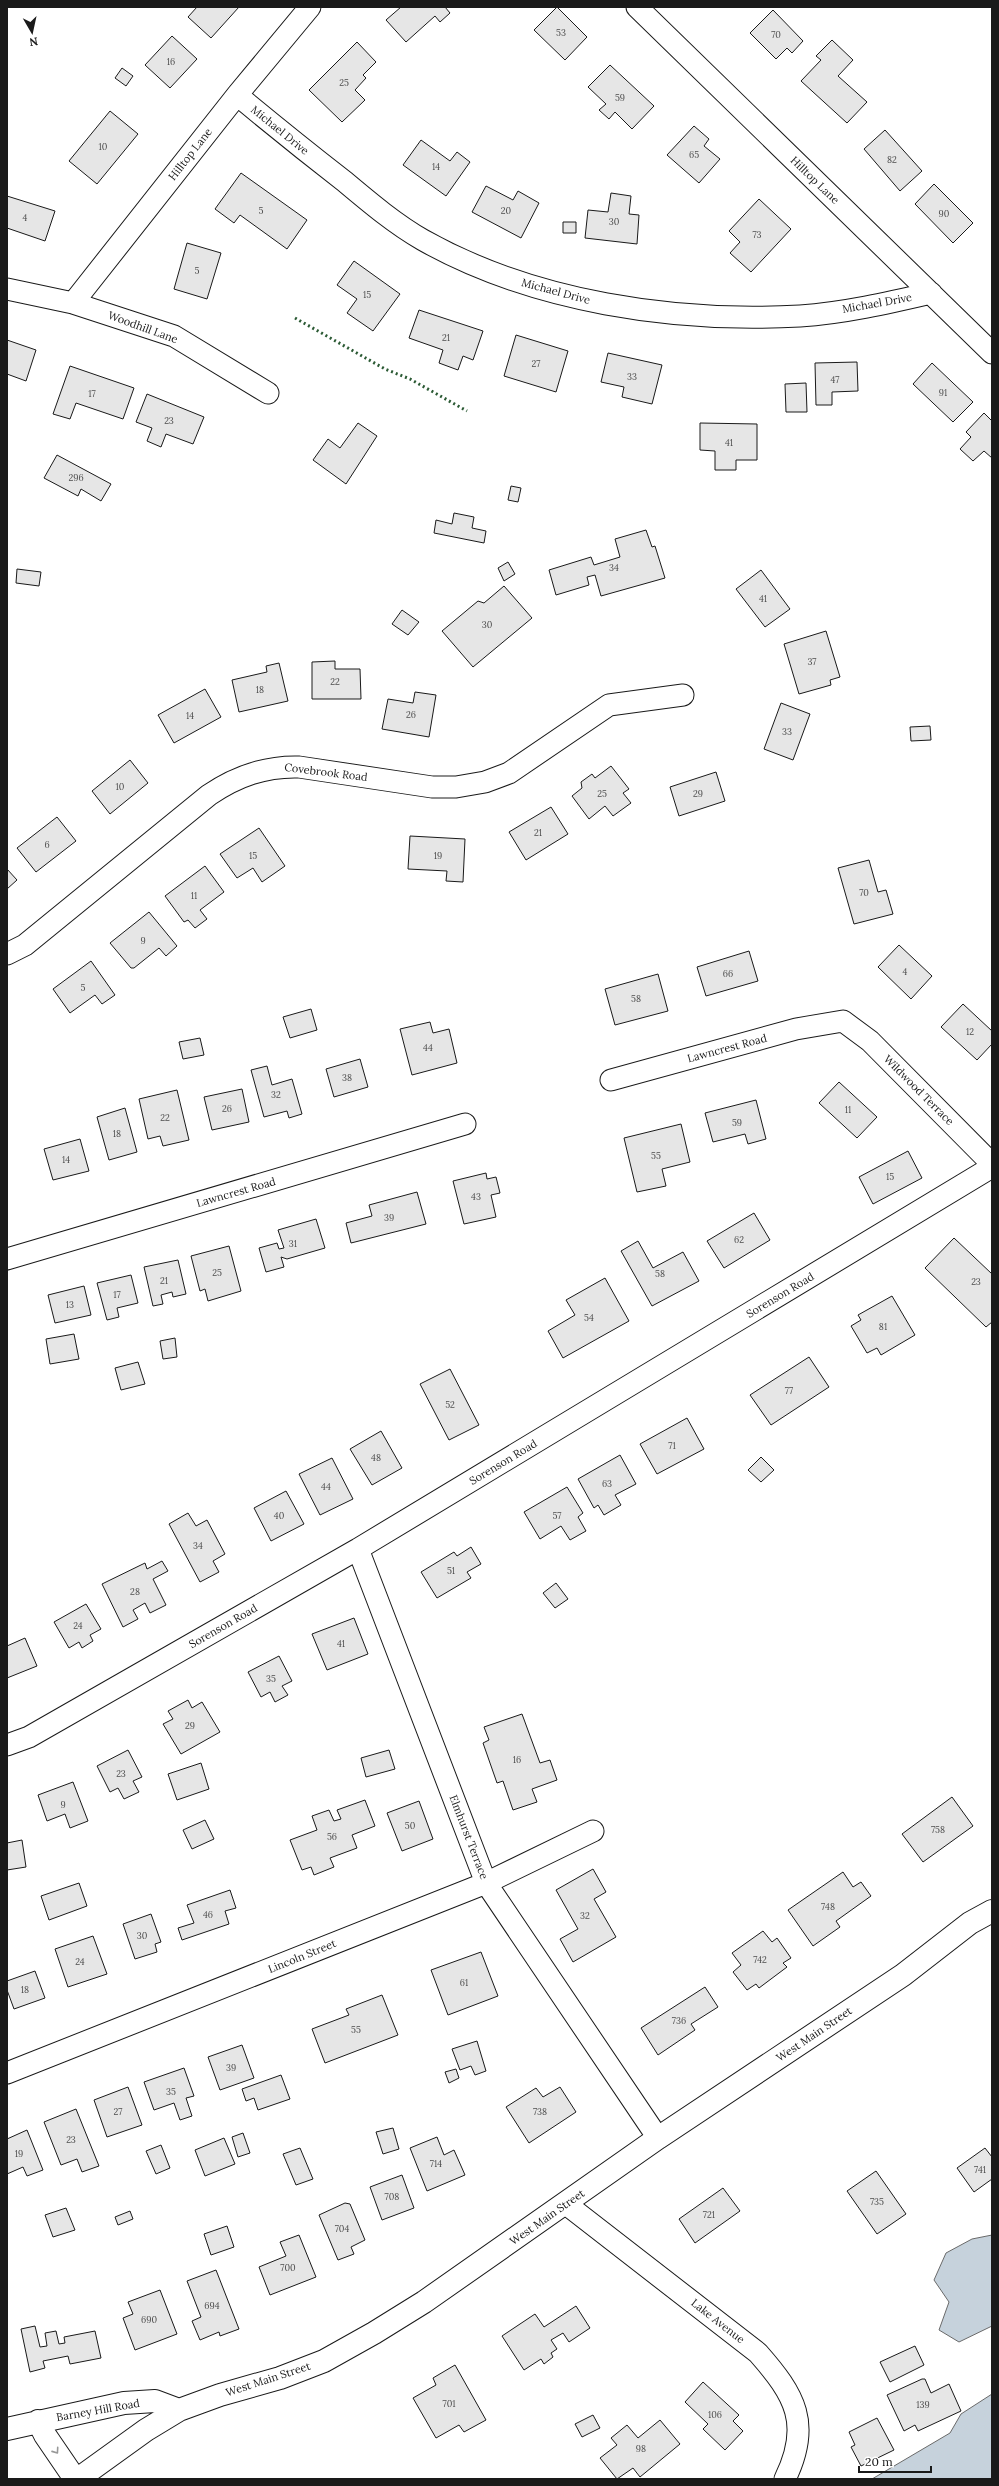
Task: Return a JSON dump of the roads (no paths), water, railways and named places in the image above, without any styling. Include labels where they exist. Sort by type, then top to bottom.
[{"type":"street","name":"Hilltop Lane","points":[[73,303],[237,95],[310,7]]},
{"type":"street","name":"Hilltop Lane","points":[[637,7],[992,353]]},
{"type":"street","name":"Michael Drive","points":[[237,95],[383,213],[421,239],[462,261],[542,290],[602,303],[723,318],[802,316],[883,304],[931,293]]},
{"type":"street","name":"Woodhill Lane","points":[[7,289],[73,303],[174,336],[268,393]]},
{"type":"street","name":"Covebrook Road","points":[[7,954],[25,944],[209,795],[228,782],[250,773],[278,766],[299,767],[432,787],[456,787],[485,782],[509,773],[609,705],[683,695]]},
{"type":"street","name":"Lawncrest Road","points":[[611,1080],[796,1029],[843,1021]]},
{"type":"street","name":"Wildwood Terrace","points":[[843,1021],[870,1040],[992,1164]]},
{"type":"street","name":"Lawncrest Road","points":[[7,1259],[465,1124]]},
{"type":"street","name":"Sorenson Road","points":[[7,1745],[29,1737],[358,1549],[992,1167]]},
{"type":"street","name":"Elmhurst Terrace","points":[[358,1549],[486,1883],[658,2138]]},
{"type":"street","name":"Lincoln Street","points":[[7,2073],[486,1883],[593,1831]]},
{"type":"street","name":"West Main Street","points":[[77,2479],[146,2430],[179,2410],[220,2395],[280,2378],[324,2361],[424,2302],[566,2204],[658,2138],[903,1975],[970,1924],[992,1910]]},
{"type":"street","name":"Lake Avenue","points":[[566,2204],[758,2353],[780,2378],[790,2395],[798,2428],[798,2446],[785,2479]]},
{"type":"street","name":"Barney Hill Road","points":[[7,2429],[38,2421],[132,2403],[155,2401],[179,2410]]},
{"type":"street","name":"Barney Hill Road","points":[[38,2421],[45,2435],[77,2479]]}]
